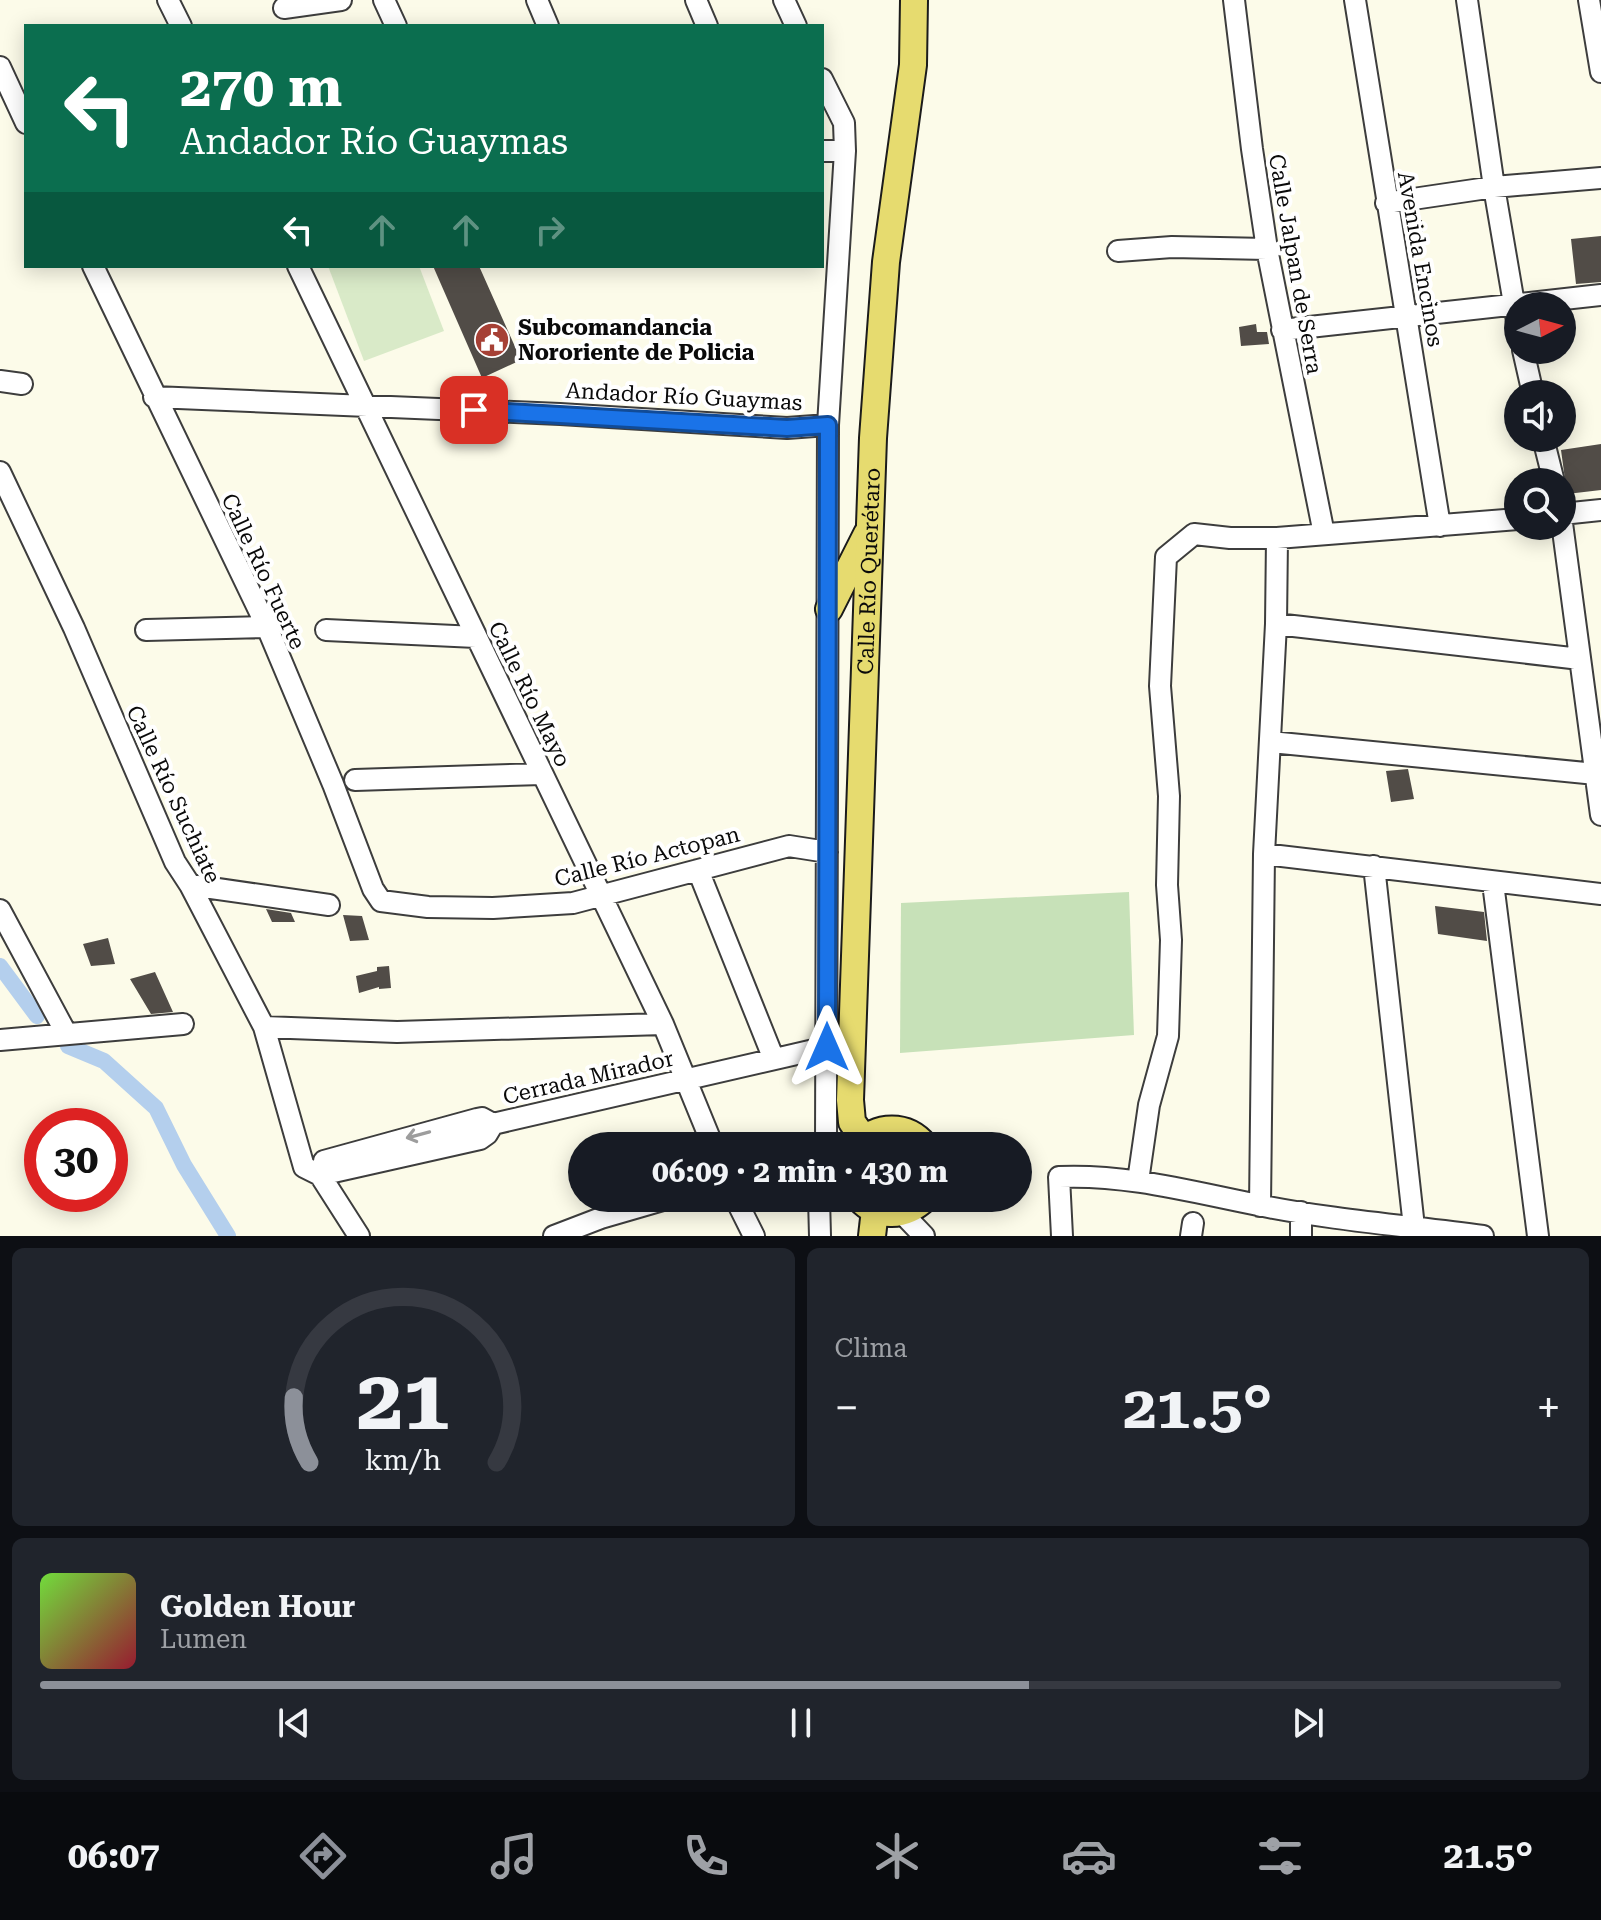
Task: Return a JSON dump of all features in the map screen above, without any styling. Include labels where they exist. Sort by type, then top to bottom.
[{"type":"main road","name":"Calle Río Querétaro","points":[[856,1132],[852,1122],[850,1100],[873,438],[886,262],[913,65],[914,0]]},
{"type":"main road","points":[[829,609],[869,530]]},
{"type":"main road","points":[[876,1132],[889,1129],[907,1132]]},
{"type":"main road","points":[[869,1215],[902,1213]]},
{"type":"street","points":[[168,0],[180,24]]},
{"type":"street","points":[[284,8],[341,0]]},
{"type":"street","points":[[384,0],[395,24]]},
{"type":"street","points":[[537,0],[547,24]]},
{"type":"street","points":[[696,0],[706,24]]},
{"type":"street","points":[[784,0],[795,24]]},
{"type":"street","name":"Calle Jalpan de Serra","points":[[1234,0],[1267,249],[1324,534]]},
{"type":"street","name":"Avenida Encinos","points":[[1355,0],[1440,526]]},
{"type":"street","points":[[1467,0],[1511,292]]},
{"type":"street","points":[[1589,0],[1601,72]]},
{"type":"street","points":[[0,67],[24,119]]},
{"type":"street","name":"Calle Río Querétaro","points":[[824,83],[844,123],[845,151],[828,425],[828,1132]]},
{"type":"street","points":[[824,151],[845,151]]},
{"type":"street","points":[[1386,203],[1494,187],[1601,178]]},
{"type":"street","points":[[1118,251],[1172,247],[1267,249]]},
{"type":"street","name":"Calle Río Fuerte","points":[[94,268],[267,627],[373,889],[381,901]]},
{"type":"street","name":"Calle Río Mayo","points":[[299,268],[663,1024],[708,1132]]},
{"type":"street","points":[[1576,297],[1601,295]]},
{"type":"street","points":[[1282,330],[1504,304]]},
{"type":"street","points":[[0,381],[22,384]]},
{"type":"street","name":"Andador Río Guaymas","points":[[154,397],[560,414],[787,428],[828,425]]},
{"type":"street","name":"Calle Río Suchiate","points":[[0,472],[74,628],[175,862],[264,1027],[312,1171],[359,1236]]},
{"type":"street","points":[[1576,513],[1601,510]]},
{"type":"street","points":[[1138,1181],[1149,1105],[1168,1036],[1171,940],[1167,885],[1169,796],[1160,686],[1166,557],[1194,534],[1277,538],[1504,520]]},
{"type":"street","points":[[1260,1206],[1264,854],[1276,624],[1277,538]]},
{"type":"street","points":[[1564,540],[1601,815]]},
{"type":"street","points":[[1276,624],[1580,659]]},
{"type":"street","points":[[146,630],[267,627]]},
{"type":"street","points":[[326,630],[476,637]]},
{"type":"street","points":[[1270,742],[1596,774]]},
{"type":"street","points":[[355,780],[542,774]]},
{"type":"street","name":"Calle Río Actopan","points":[[381,901],[428,907],[493,908],[573,903],[789,846],[827,852]]},
{"type":"street","points":[[1264,854],[1601,894]]},
{"type":"street","points":[[1374,866],[1415,1231]]},
{"type":"street","points":[[698,870],[773,1057]]},
{"type":"street","points":[[1493,883],[1538,1236]]},
{"type":"street","points":[[190,885],[329,905]]},
{"type":"street","points":[[0,910],[66,1033]]},
{"type":"street","points":[[0,1040],[183,1024]]},
{"type":"street","points":[[264,1027],[397,1032],[663,1024]]},
{"type":"street","name":"Cerrada Mirador","points":[[312,1171],[480,1139],[493,1124],[827,1047]]},
{"type":"street","points":[[1062,1236],[1059,1177],[1090,1176],[1186,1189],[1260,1206],[1415,1231],[1483,1236]]},
{"type":"street","points":[[554,1236],[622,1212]]},
{"type":"street","points":[[742,1212],[754,1236]]},
{"type":"street","points":[[819,1212],[820,1236]]},
{"type":"street","points":[[1301,1212],[1301,1236]]},
{"type":"street","points":[[902,1213],[924,1236]]},
{"type":"green space","points":[[329,268],[420,268],[444,331],[364,361]]},
{"type":"green space","points":[[1129,892],[1134,1035],[900,1053],[901,903]]},
{"type":"building","points":[[1417,212],[1416,221],[1422,220],[1423,232],[1406,234],[1403,214]]},
{"type":"building","points":[[1601,236],[1601,282],[1576,284],[1571,239]]},
{"type":"building","points":[[434,268],[480,268],[521,360],[482,378]]},
{"type":"building","points":[[1256,324],[1257,332],[1267,332],[1269,344],[1241,346],[1239,327]]},
{"type":"building","points":[[1601,444],[1601,490],[1576,493],[1576,468],[1563,468],[1561,452],[1576,452],[1576,448]]},
{"type":"building","points":[[1408,769],[1414,799],[1391,802],[1386,771]]},
{"type":"building","points":[[1435,906],[1484,912],[1487,941],[1438,934]]},
{"type":"building","points":[[266,909],[291,913],[295,922],[272,922]]},
{"type":"building","points":[[343,915],[362,916],[369,940],[350,941]]},
{"type":"building","points":[[108,938],[115,964],[91,966],[83,944]]},
{"type":"building","points":[[389,966],[391,988],[379,987],[359,993],[356,976],[377,971],[377,967]]},
{"type":"building","points":[[155,972],[173,1012],[151,1014],[130,979]]},
{"type":"waterway","points":[[0,966],[37,1016]]},
{"type":"waterway","points":[[68,1046],[104,1061],[156,1108],[184,1165],[228,1236]]},
{"type":"place","name":"Subcomandancia Nororiente de Policia","points":[[492,340]]},
{"type":"route","points":[[474,410],[787,428],[828,425],[827,1047]]}]
